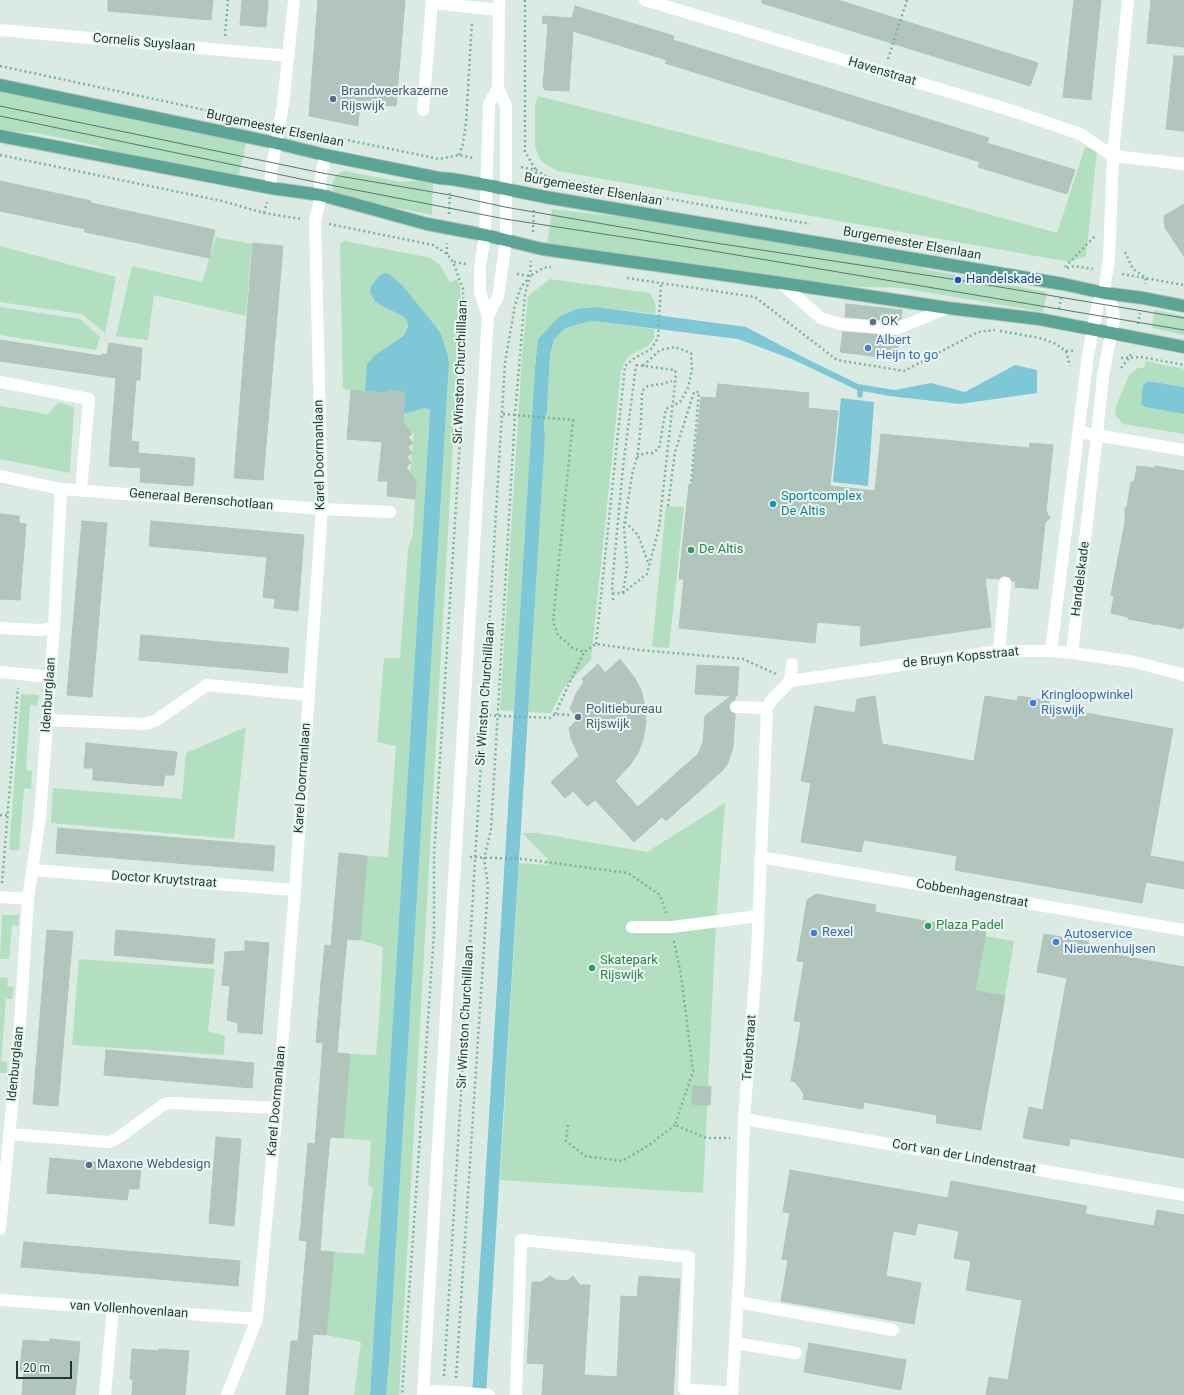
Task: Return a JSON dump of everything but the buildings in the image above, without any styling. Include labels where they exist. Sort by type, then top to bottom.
[{"type":"main road","name":"Burgemeester Elsenlaan","points":[[0,85],[276,143],[325,155],[440,178],[1184,306]]},
{"type":"main road","points":[[0,136],[271,188],[321,195],[427,224],[485,235],[532,247],[948,308],[1039,319],[1184,347]]},
{"type":"street","points":[[271,188],[271,172],[280,126],[289,56],[294,0]]},
{"type":"street","name":"Havenstraat","points":[[645,0],[1013,111],[1080,134],[1113,156]]},
{"type":"street","name":"Handelskade","points":[[1051,651],[1092,329],[1098,304],[1104,293],[1107,272],[1111,221],[1113,156],[1128,0]]},
{"type":"street","points":[[423,110],[432,1],[472,8],[499,5]]},
{"type":"street","name":"Sir Winston Churchilllaan","points":[[488,316],[498,297],[506,240],[506,106],[498,88],[499,5]]},
{"type":"street","name":"Cornelis Suyslaan","points":[[0,30],[289,56]]},
{"type":"street","name":"Sir Winston Churchilllaan","points":[[423,1393],[488,316],[480,292],[480,267],[485,235],[489,104],[498,88]]},
{"type":"street","name":"Karel Doormanlaan","points":[[227,1395],[257,1319],[277,1108],[295,890],[322,509],[315,221],[321,195],[320,183],[325,155]]},
{"type":"street","points":[[1113,156],[1184,164]]},
{"type":"street","points":[[782,283],[821,318],[840,324],[896,329],[948,308]]},
{"type":"street","name":"Handelskade","points":[[1072,653],[1098,435],[1103,376],[1114,319],[1112,306],[1104,293]]},
{"type":"street","points":[[0,382],[90,399],[81,490]]},
{"type":"street","points":[[1079,432],[1184,450]]},
{"type":"street","name":"Generaal Berenschotlaan","points":[[0,476],[61,489],[322,509],[390,512]]},
{"type":"street","name":"Idenburglaan","points":[[0,1229],[20,1024],[28,899],[40,817],[48,720],[61,489]]},
{"type":"street","points":[[999,651],[1005,584]]},
{"type":"street","points":[[0,628],[41,630],[54,628]]},
{"type":"street","name":"de Bruyn Kopsstraat","points":[[790,680],[999,651],[1051,651],[1072,653],[1135,662],[1184,676]]},
{"type":"street","points":[[736,707],[768,705],[790,680],[792,664]]},
{"type":"street","points":[[0,672],[50,676]]},
{"type":"street","points":[[48,720],[144,724],[155,721],[207,685],[309,695]]},
{"type":"street","name":"Treubstraat","points":[[732,1394],[744,1119],[757,954],[760,857],[768,705]]},
{"type":"street","name":"Cobbenhagenstraat","points":[[760,857],[1184,930]]},
{"type":"street","name":"Doctor Kruytstraat","points":[[32,870],[295,890]]},
{"type":"street","points":[[0,897],[28,899]]},
{"type":"street","points":[[632,927],[672,927],[758,916]]},
{"type":"street","points":[[9,1134],[110,1142],[118,1138],[163,1105],[169,1103],[277,1108]]},
{"type":"street","name":"Cort van der Lindenstraat","points":[[744,1119],[1184,1195]]},
{"type":"street","points":[[516,1395],[521,1240],[688,1257],[684,1389],[732,1394]]},
{"type":"street","name":"van Vollenhovenlaan","points":[[0,1300],[257,1319]]},
{"type":"street","points":[[737,1302],[893,1330]]},
{"type":"street","points":[[105,1395],[113,1308]]},
{"type":"street","points":[[735,1343],[796,1353]]},
{"type":"street","points":[[423,1393],[461,1392],[488,1395]]},
{"type":"path","points":[[224,50],[228,0]]},
{"type":"path","points":[[461,1392],[488,885],[484,858],[491,830],[515,415],[525,294],[530,276],[535,195],[536,170],[525,152],[525,0]]},
{"type":"path","points":[[884,72],[906,0]]},
{"type":"path","name":"Burgemeester Elsenlaan","points":[[0,66],[439,159],[459,155],[464,144],[472,8]]},
{"type":"path","points":[[0,155],[222,201],[264,213],[315,221],[433,245],[447,254]]},
{"type":"path","points":[[447,254],[453,156]]},
{"type":"path","name":"Burgemeester Elsenlaan","points":[[536,170],[547,177],[815,225]]},
{"type":"path","points":[[1111,221],[1064,268],[1074,266],[1184,285]]},
{"type":"path","name":"Sir Winston Churchilllaan","points":[[402,1395],[434,934],[434,855],[464,378],[463,289],[453,262],[447,254]]},
{"type":"path","points":[[530,276],[543,268],[555,266]]},
{"type":"path","name":"Sir Winston Churchilllaan","points":[[443,1392],[506,363],[514,305],[521,287],[530,276]]},
{"type":"path","points":[[623,278],[755,297],[837,360],[904,371],[978,332],[994,330],[1040,338],[1054,343]]},
{"type":"path","points":[[1129,358],[1133,349],[1146,278]]},
{"type":"path","points":[[596,644],[625,366],[633,359],[651,349],[658,338],[661,284]]},
{"type":"path","points":[[637,457],[645,453],[653,453],[659,448],[666,409],[680,402],[688,388],[692,370],[690,353],[675,347],[660,350],[642,366]]},
{"type":"path","points":[[613,593],[623,593],[647,574],[659,528],[673,405],[676,374],[675,370],[636,365],[623,467],[612,586],[613,601]]},
{"type":"path","points":[[623,593],[627,567],[624,543],[624,522],[637,457],[641,422],[642,391],[648,386],[672,381]]},
{"type":"path","points":[[668,506],[675,452],[694,392],[699,392],[690,484]]},
{"type":"path","points":[[503,414],[573,420],[553,621],[558,635],[573,648],[584,652]]},
{"type":"path","points":[[624,522],[638,535],[649,566]]},
{"type":"path","points":[[509,716],[551,718],[555,714],[584,652],[596,644],[639,650],[743,659],[790,680]]},
{"type":"path","points":[[669,648],[671,653]]},
{"type":"path","points":[[0,897],[20,674]]},
{"type":"path","points":[[555,714],[570,715]]},
{"type":"path","points":[[0,815],[8,815]]},
{"type":"path","points":[[475,858],[523,859],[628,873],[660,896],[672,927],[681,975],[692,1071],[675,1125],[649,1145],[622,1161],[585,1156],[566,1141],[568,1124]]},
{"type":"path","points":[[675,1125],[706,1138],[744,1138]]},
{"type":"green space","points":[[0,92],[246,143],[238,180],[122,156],[98,146],[38,133],[10,132],[0,130]]},
{"type":"green space","points":[[538,96],[843,174],[1057,233],[1085,147],[1097,150],[1086,256],[1070,262],[558,171],[540,160],[535,146],[535,104]]},
{"type":"green space","points":[[345,171],[401,182],[424,180],[433,182],[432,215],[340,196],[333,190],[332,187],[334,178],[340,172]]},
{"type":"green space","points":[[552,209],[647,220],[924,263],[923,269],[1047,292],[1043,312],[902,288],[835,286],[547,245]]},
{"type":"green space","points":[[216,237],[252,244],[246,316],[154,295],[148,340],[116,336],[132,266],[202,282]]},
{"type":"green space","points":[[345,241],[431,258],[440,265],[450,282],[457,279],[460,287],[461,301],[399,1395],[386,1395],[449,364],[379,276],[371,286],[370,292],[375,302],[404,317],[408,325],[406,331],[365,391],[343,389],[340,245]]},
{"type":"green space","points":[[0,246],[116,277],[105,333],[82,314],[0,302]]},
{"type":"green space","points":[[550,279],[650,293],[656,305],[655,314],[596,307],[560,317],[538,339],[514,711],[500,710],[522,356],[528,296]]},
{"type":"green space","points":[[0,307],[80,319],[100,337],[96,350],[0,335]]},
{"type":"green space","points":[[1154,310],[1184,316],[1184,335],[1152,328]]},
{"type":"green space","points":[[593,321],[654,329],[654,338],[648,346],[629,356],[621,371],[591,660],[563,689],[551,713],[528,712],[545,438],[544,423],[547,412],[550,355],[554,339],[566,328]]},
{"type":"green space","points":[[1146,361],[1184,369],[1184,387],[1148,381],[1143,385],[1141,404],[1144,407],[1184,414],[1184,434],[1123,424],[1115,415],[1116,406],[1129,375],[1138,368],[1144,368]]},
{"type":"green space","points":[[59,402],[74,407],[70,473],[0,459],[0,406],[47,415]]},
{"type":"green space","points":[[426,408],[430,410],[370,1395],[354,1395],[361,1342],[326,1335],[334,1252],[364,1254],[373,1188],[368,1185],[371,1141],[343,1138],[350,1054],[376,1055],[383,947],[360,940],[367,856],[388,857],[396,746],[377,742],[384,658],[400,658],[408,550],[413,533],[416,484],[409,483],[414,433],[401,431],[403,414]]},
{"type":"green space","points":[[666,506],[684,507],[669,648],[652,647]]},
{"type":"green space","points":[[21,694],[39,695],[37,706],[30,705],[26,770],[32,771],[31,789],[24,789],[19,850],[9,850]]},
{"type":"green space","points":[[246,727],[234,839],[51,823],[53,788],[182,799],[186,753]]},
{"type":"green space","points":[[725,803],[716,922],[703,1193],[500,1180],[519,863],[547,865],[547,858],[522,833],[537,833],[647,852]]},
{"type":"green space","points":[[2,915],[19,915],[18,926],[12,925],[9,959],[0,959]]},
{"type":"green space","points":[[985,936],[1014,941],[1005,996],[975,991]]},
{"type":"green space","points":[[79,959],[215,969],[208,1031],[225,1036],[224,1055],[72,1045]]},
{"type":"green space","points":[[0,977],[8,978],[7,986],[14,987],[12,999],[6,999],[1,1061],[7,1062],[7,1073],[0,1073]]},
{"type":"water","points":[[384,273],[389,274],[401,284],[441,334],[449,364],[389,1362],[386,1395],[370,1395],[430,410],[426,408],[403,414],[404,392],[390,391],[389,394],[365,391],[367,364],[374,356],[403,336],[408,326],[404,317],[375,302],[370,292],[371,286],[379,276]]},
{"type":"water","points":[[596,307],[746,327],[858,384],[894,390],[931,383],[965,392],[1015,365],[1037,370],[1037,393],[960,404],[889,396],[857,390],[794,360],[738,339],[593,321],[566,328],[554,339],[550,355],[547,412],[544,423],[545,438],[486,1395],[472,1395],[535,367],[538,339],[560,316],[577,309]]},
{"type":"water","points":[[1148,381],[1184,387],[1184,414],[1144,407],[1141,404],[1143,385]]},
{"type":"water","points":[[841,398],[874,402],[868,486],[833,482]]},
{"type":"tram line","points":[[0,106],[322,173],[450,195],[505,207],[696,240],[958,280],[1184,318]]},
{"type":"tram line","points":[[0,116],[320,183],[505,219],[695,248],[1184,330]]},
{"type":"place","name":"Brandweerkazerne Rijswijk","points":[[333,99]]},
{"type":"place","name":"Handelskade","points":[[958,280]]},
{"type":"place","name":"OK","points":[[873,322]]},
{"type":"place","name":"Albert Heijn to go","points":[[868,348]]},
{"type":"place","name":"Sportcomplex De Altis","points":[[773,504]]},
{"type":"place","name":"De Altis","points":[[691,550]]},
{"type":"place","name":"Kringloopwinkel Rijswijk","points":[[1033,703]]},
{"type":"place","name":"Politiebureau Rijswijk","points":[[578,717]]},
{"type":"place","name":"Plaza Padel","points":[[928,926]]},
{"type":"place","name":"Rexel","points":[[814,933]]},
{"type":"place","name":"Autoservice Nieuwenhuijsen","points":[[1056,942]]},
{"type":"place","name":"Skatepark Rijswijk","points":[[592,968]]},
{"type":"place","name":"Maxone Webdesign","points":[[89,1165]]}]
